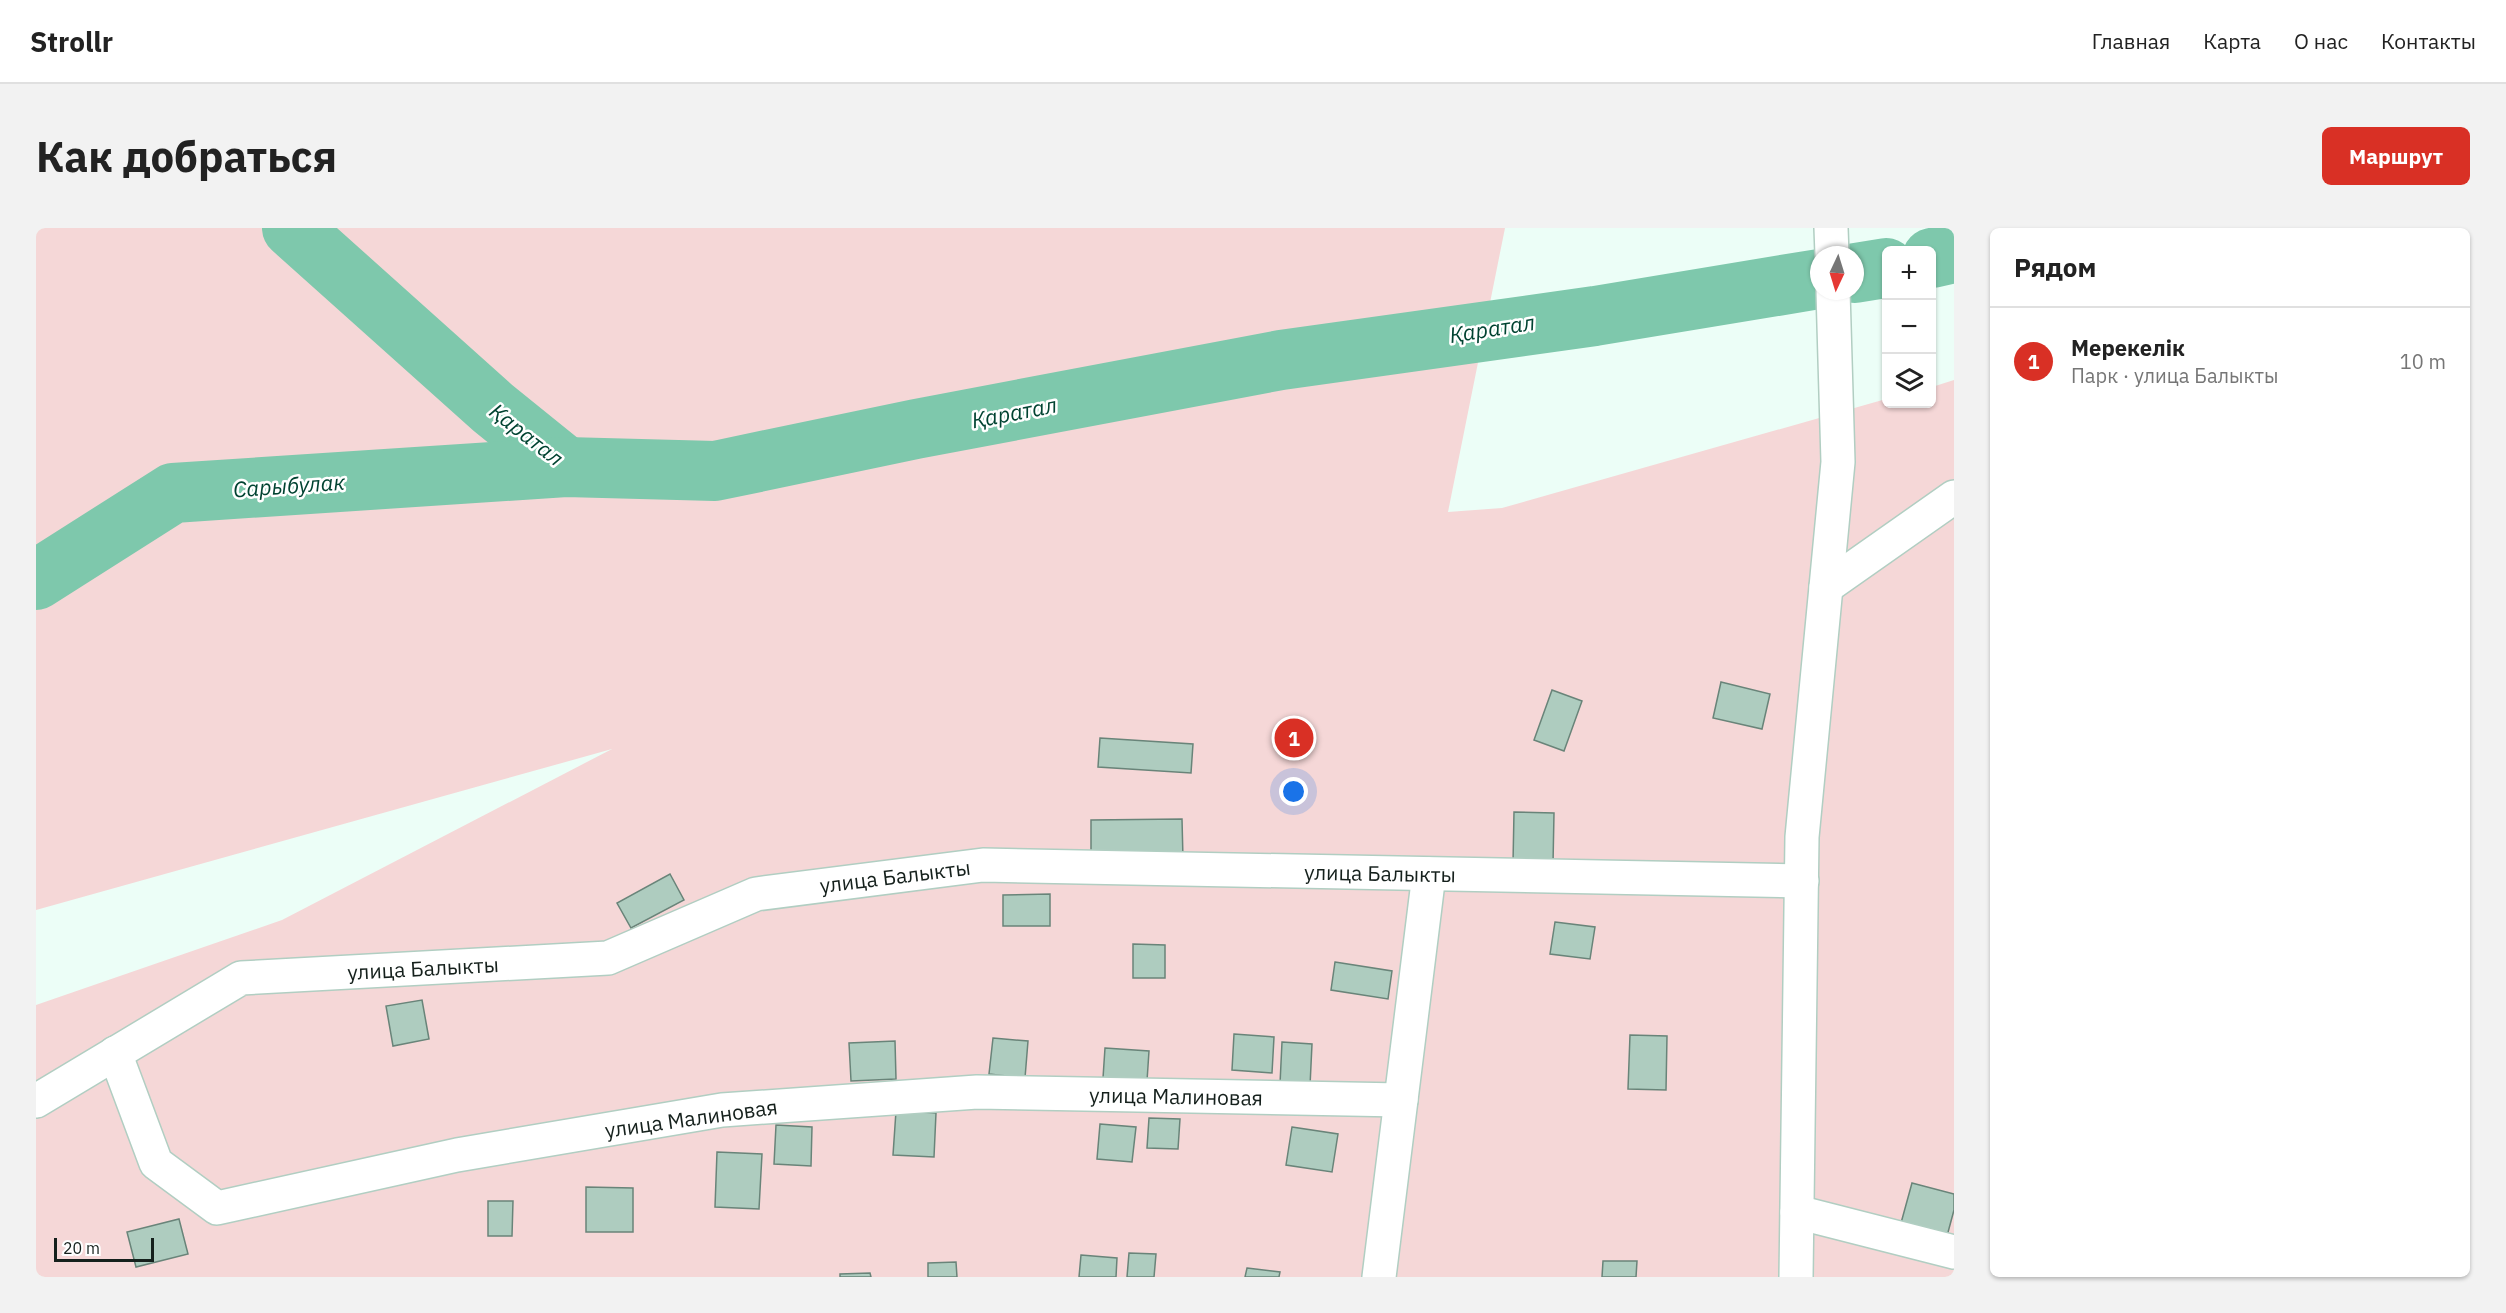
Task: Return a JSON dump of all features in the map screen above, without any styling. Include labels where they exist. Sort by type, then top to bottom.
[{"type":"street","points":[[1831,228],[1832,246]]},
{"type":"street","points":[[1796,1277],[1802,837],[1838,462],[1833,300]]},
{"type":"street","points":[[1826,587],[1954,497]]},
{"type":"street","name":"улица Балыкты","points":[[36,1101],[241,978],[608,958],[756,894],[983,865],[1802,881]]},
{"type":"street","points":[[1379,1277],[1428,874]]},
{"type":"street","name":"улица Малиновая","points":[[116,1053],[156,1163],[217,1208],[457,1155],[722,1110],[977,1092],[1401,1100]]},
{"type":"street","points":[[1797,1212],[1954,1252]]},
{"type":"shaded area","points":[[36,228],[1505,228],[1448,512],[1502,508],[1882,400],[1882,408],[1936,408],[1936,386],[1954,380],[1954,1277],[36,1277],[36,1005],[282,920],[612,749],[36,910]]},
{"type":"building","points":[[1721,682],[1770,694],[1762,729],[1713,718]]},
{"type":"building","points":[[1552,690],[1582,701],[1564,751],[1534,740]]},
{"type":"building","points":[[1100,738],[1193,744],[1191,773],[1098,767]]},
{"type":"building","points":[[1514,812],[1554,813],[1553,864],[1513,863]]},
{"type":"building","points":[[1182,819],[1183,859],[1091,860],[1091,820]]},
{"type":"building","points":[[670,874],[684,900],[631,928],[617,903]]},
{"type":"building","points":[[1050,894],[1050,926],[1003,926],[1003,895]]},
{"type":"building","points":[[1555,922],[1595,927],[1590,959],[1550,954]]},
{"type":"building","points":[[1133,944],[1165,945],[1165,978],[1133,978]]},
{"type":"building","points":[[1335,962],[1392,971],[1388,999],[1331,990]]},
{"type":"building","points":[[422,1000],[429,1039],[393,1046],[386,1006]]},
{"type":"building","points":[[1234,1034],[1274,1037],[1272,1073],[1232,1070]]},
{"type":"building","points":[[1630,1035],[1667,1036],[1666,1090],[1628,1089]]},
{"type":"building","points":[[993,1038],[1028,1041],[1025,1078],[989,1074]]},
{"type":"building","points":[[895,1041],[896,1079],[851,1081],[849,1043]]},
{"type":"building","points":[[1282,1042],[1312,1044],[1310,1086],[1280,1084]]},
{"type":"building","points":[[1105,1048],[1149,1051],[1147,1081],[1103,1078]]},
{"type":"building","points":[[896,1111],[936,1113],[934,1157],[893,1155]]},
{"type":"building","points":[[1149,1118],[1180,1119],[1178,1149],[1147,1148]]},
{"type":"building","points":[[1100,1124],[1136,1127],[1132,1162],[1097,1159]]},
{"type":"building","points":[[776,1125],[812,1127],[811,1166],[774,1164]]},
{"type":"building","points":[[1292,1127],[1338,1134],[1332,1172],[1286,1165]]},
{"type":"building","points":[[717,1152],[762,1154],[759,1209],[715,1207]]},
{"type":"building","points":[[1912,1183],[1954,1194],[1954,1210],[1947,1236],[1901,1223]]},
{"type":"building","points":[[586,1187],[633,1188],[633,1232],[586,1232]]},
{"type":"building","points":[[488,1201],[513,1201],[512,1236],[488,1236]]},
{"type":"building","points":[[179,1219],[188,1254],[136,1267],[127,1232]]},
{"type":"building","points":[[1129,1253],[1156,1254],[1154,1277],[1127,1277]]},
{"type":"building","points":[[1081,1255],[1117,1258],[1116,1277],[1079,1277]]},
{"type":"building","points":[[1603,1261],[1637,1261],[1636,1277],[1602,1277]]},
{"type":"building","points":[[956,1262],[957,1277],[928,1277],[928,1263]]},
{"type":"building","points":[[1247,1268],[1280,1272],[1279,1277],[1245,1277]]},
{"type":"building","points":[[870,1273],[871,1277],[840,1277],[840,1274]]},
{"type":"waterway","name":"Қаратал","points":[[292,228],[493,408],[566,467]]},
{"type":"waterway","name":"Қаратал","points":[[1936,257],[1954,253]]},
{"type":"waterway","name":"Қаратал","points":[[1864,272],[1882,269]]},
{"type":"waterway","name":"Қаратал","points":[[36,580],[173,493],[566,467],[715,471],[916,429],[1281,360],[1595,316],[1810,280]]},
{"type":"place","name":"Мерекелік","points":[[1294,738]]},
{"type":"water label","name":"Сарыбулак","points":[[289,485]]}]
